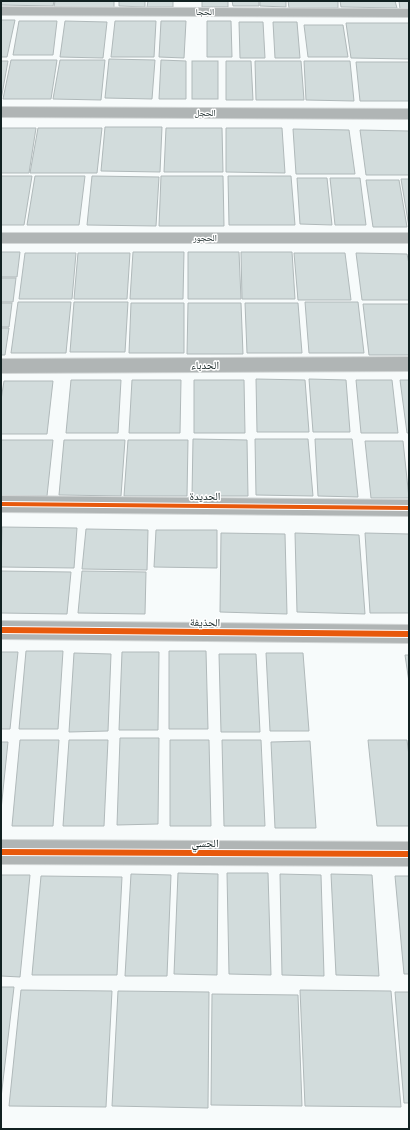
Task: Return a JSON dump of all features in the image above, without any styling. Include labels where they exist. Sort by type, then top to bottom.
[{"type":"street","name":"الحجا","points":[[1,11],[409,13]]},
{"type":"street","name":"الحجل","points":[[1,112],[409,114]]},
{"type":"street","name":"الحجور","points":[[1,238],[409,238]]},
{"type":"street","name":"الحدباء","points":[[1,366],[409,364]]},
{"type":"street","name":"الحديدة","points":[[1,504],[409,508]]},
{"type":"street","name":"الحذيفة","points":[[1,630],[409,634]]},
{"type":"street","name":"الحسي","points":[[1,852],[409,854]]},
{"type":"building","points":[[1,1],[54,1],[53,6],[1,5]]},
{"type":"building","points":[[55,1],[114,1],[114,8],[54,7]]},
{"type":"building","points":[[119,1],[145,1],[145,7],[119,6]]},
{"type":"building","points":[[148,1],[173,1],[173,7],[147,7]]},
{"type":"building","points":[[202,1],[228,1],[228,7],[202,7]]},
{"type":"building","points":[[232,1],[259,1],[259,6],[233,6]]},
{"type":"building","points":[[260,1],[286,1],[286,7],[260,6]]},
{"type":"building","points":[[288,1],[338,1],[338,8],[289,8]]},
{"type":"building","points":[[340,1],[395,1],[397,8],[341,7]]},
{"type":"building","points":[[399,1],[409,1],[409,9],[400,9]]},
{"type":"building","points":[[1,20],[15,20],[7,57],[1,57]]},
{"type":"building","points":[[19,21],[57,21],[53,55],[13,55]]},
{"type":"building","points":[[65,21],[107,22],[103,58],[60,57]]},
{"type":"building","points":[[115,21],[156,21],[154,57],[111,57]]},
{"type":"building","points":[[161,21],[186,21],[184,58],[159,57]]},
{"type":"building","points":[[207,21],[231,21],[232,57],[207,57]]},
{"type":"building","points":[[239,22],[263,22],[265,58],[240,58]]},
{"type":"building","points":[[273,22],[297,22],[300,58],[275,58]]},
{"type":"building","points":[[346,23],[409,23],[409,59],[351,58]]},
{"type":"building","points":[[304,25],[343,25],[348,57],[308,57]]},
{"type":"building","points":[[109,59],[155,60],[152,99],[105,98]]},
{"type":"building","points":[[11,60],[57,60],[51,99],[3,99]]},
{"type":"building","points":[[60,60],[105,60],[101,100],[53,99]]},
{"type":"building","points":[[161,60],[186,61],[186,99],[159,99]]},
{"type":"building","points":[[1,61],[8,61],[1,100]]},
{"type":"building","points":[[192,61],[218,61],[218,99],[192,99]]},
{"type":"building","points":[[226,61],[251,61],[253,100],[226,100]]},
{"type":"building","points":[[255,61],[301,61],[304,100],[256,100]]},
{"type":"building","points":[[304,61],[350,61],[354,101],[306,100]]},
{"type":"building","points":[[356,62],[409,62],[409,101],[360,101]]},
{"type":"building","points":[[105,127],[162,127],[160,172],[101,171]]},
{"type":"building","points":[[1,128],[36,128],[29,173],[1,173]]},
{"type":"building","points":[[38,128],[102,128],[97,173],[30,173]]},
{"type":"building","points":[[166,128],[222,128],[223,172],[164,172]]},
{"type":"building","points":[[226,128],[282,128],[285,173],[226,172]]},
{"type":"building","points":[[293,129],[349,130],[355,174],[296,174]]},
{"type":"building","points":[[360,130],[409,131],[409,175],[366,175]]},
{"type":"building","points":[[1,176],[32,176],[24,225],[1,225]]},
{"type":"building","points":[[35,176],[85,176],[79,225],[27,225]]},
{"type":"building","points":[[92,176],[159,177],[156,226],[87,225]]},
{"type":"building","points":[[161,176],[223,176],[224,226],[159,226]]},
{"type":"building","points":[[228,176],[291,176],[295,225],[229,225]]},
{"type":"building","points":[[297,178],[327,178],[332,225],[300,224]]},
{"type":"building","points":[[330,178],[360,178],[366,225],[335,225]]},
{"type":"building","points":[[401,179],[409,179],[409,227]]},
{"type":"building","points":[[366,180],[399,180],[407,227],[373,227]]},
{"type":"building","points":[[1,252],[20,252],[17,277],[1,277]]},
{"type":"building","points":[[133,252],[184,252],[183,299],[130,299]]},
{"type":"building","points":[[188,252],[239,252],[241,299],[188,299]]},
{"type":"building","points":[[241,252],[292,252],[295,299],[242,299]]},
{"type":"building","points":[[25,253],[76,253],[72,299],[19,299]]},
{"type":"building","points":[[78,253],[130,253],[127,299],[74,299]]},
{"type":"building","points":[[294,253],[345,253],[351,300],[298,300]]},
{"type":"building","points":[[356,253],[407,254],[409,264],[409,300],[362,300]]},
{"type":"building","points":[[1,278],[16,278],[13,302],[1,302]]},
{"type":"building","points":[[18,302],[71,302],[66,353],[11,353]]},
{"type":"building","points":[[74,302],[128,302],[125,352],[70,352]]},
{"type":"building","points":[[305,302],[358,302],[364,353],[309,353]]},
{"type":"building","points":[[1,303],[12,303],[9,327],[1,327]]},
{"type":"building","points":[[131,303],[184,303],[184,353],[129,353]]},
{"type":"building","points":[[188,303],[241,303],[243,354],[187,354]]},
{"type":"building","points":[[245,303],[298,303],[302,353],[247,353]]},
{"type":"building","points":[[363,304],[409,304],[409,355],[369,355]]},
{"type":"building","points":[[1,328],[9,328],[5,355],[1,355]]},
{"type":"building","points":[[256,379],[305,380],[309,432],[257,432]]},
{"type":"building","points":[[309,379],[346,380],[350,432],[313,432]]},
{"type":"building","points":[[71,380],[121,380],[118,433],[66,433]]},
{"type":"building","points":[[132,380],[181,380],[180,433],[129,433]]},
{"type":"building","points":[[194,380],[244,380],[245,433],[194,433]]},
{"type":"building","points":[[356,380],[392,380],[398,433],[361,433]]},
{"type":"building","points":[[400,380],[409,380],[409,433],[407,433]]},
{"type":"building","points":[[4,381],[53,381],[47,434],[1,434],[1,400]]},
{"type":"building","points":[[193,439],[247,440],[248,496],[192,496]]},
{"type":"building","points":[[255,439],[308,439],[313,496],[256,495]]},
{"type":"building","points":[[315,439],[352,439],[358,497],[318,496]]},
{"type":"building","points":[[1,440],[53,440],[47,496],[1,496]]},
{"type":"building","points":[[64,440],[125,440],[121,496],[59,495]]},
{"type":"building","points":[[128,440],[188,440],[187,496],[124,496]]},
{"type":"building","points":[[365,441],[403,441],[409,498],[371,498]]},
{"type":"building","points":[[2,527],[77,528],[74,568],[1,567]]},
{"type":"building","points":[[86,529],[148,530],[147,570],[82,569]]},
{"type":"building","points":[[156,530],[217,530],[217,568],[154,567]]},
{"type":"building","points":[[221,533],[285,534],[287,614],[220,612]]},
{"type":"building","points":[[295,533],[359,535],[365,614],[297,612]]},
{"type":"building","points":[[365,533],[409,534],[409,613],[370,613]]},
{"type":"building","points":[[1,571],[71,572],[67,614],[1,613]]},
{"type":"building","points":[[82,571],[146,572],[145,614],[78,613]]},
{"type":"building","points":[[26,651],[63,651],[58,729],[19,729]]},
{"type":"building","points":[[169,651],[206,651],[208,729],[169,729]]},
{"type":"building","points":[[1,652],[18,652],[10,729],[1,729]]},
{"type":"building","points":[[122,652],[159,652],[158,730],[119,730]]},
{"type":"building","points":[[74,653],[111,654],[108,731],[69,732]]},
{"type":"building","points":[[266,653],[303,653],[309,731],[270,731]]},
{"type":"building","points":[[219,654],[256,654],[260,732],[221,732]]},
{"type":"building","points":[[405,655],[409,655],[409,682]]},
{"type":"building","points":[[120,738],[159,738],[158,824],[117,825]]},
{"type":"building","points":[[20,740],[59,740],[53,826],[12,826]]},
{"type":"building","points":[[69,740],[108,740],[104,826],[63,826]]},
{"type":"building","points":[[170,740],[209,740],[211,826],[170,826]]},
{"type":"building","points":[[222,740],[261,740],[265,826],[224,826]]},
{"type":"building","points":[[368,740],[407,740],[409,756],[409,826],[377,826]]},
{"type":"building","points":[[310,741],[316,828],[275,828],[271,742]]},
{"type":"building","points":[[1,742],[8,742],[1,810]]},
{"type":"building","points":[[178,873],[218,874],[217,975],[174,974]]},
{"type":"building","points":[[227,873],[268,873],[271,975],[229,974]]},
{"type":"building","points":[[131,874],[171,875],[167,976],[125,976]]},
{"type":"building","points":[[280,874],[321,875],[324,976],[282,975]]},
{"type":"building","points":[[331,874],[372,875],[379,976],[336,975]]},
{"type":"building","points":[[1,875],[30,875],[20,977],[1,976]]},
{"type":"building","points":[[41,876],[122,877],[117,975],[32,975]]},
{"type":"building","points":[[395,876],[409,876],[409,974],[404,974]]},
{"type":"building","points":[[1,987],[14,987],[1,1098]]},
{"type":"building","points":[[21,990],[112,991],[106,1107],[9,1106]]},
{"type":"building","points":[[300,990],[391,991],[401,1107],[305,1106]]},
{"type":"building","points":[[118,991],[209,992],[208,1108],[112,1106]]},
{"type":"building","points":[[395,992],[409,992],[409,1103],[404,1103]]},
{"type":"building","points":[[212,994],[298,995],[302,1106],[211,1105]]},
{"type":"cycle path","points":[[1,504],[409,508]]},
{"type":"cycle path","points":[[1,630],[409,634]]},
{"type":"cycle path","points":[[1,852],[409,854]]}]
